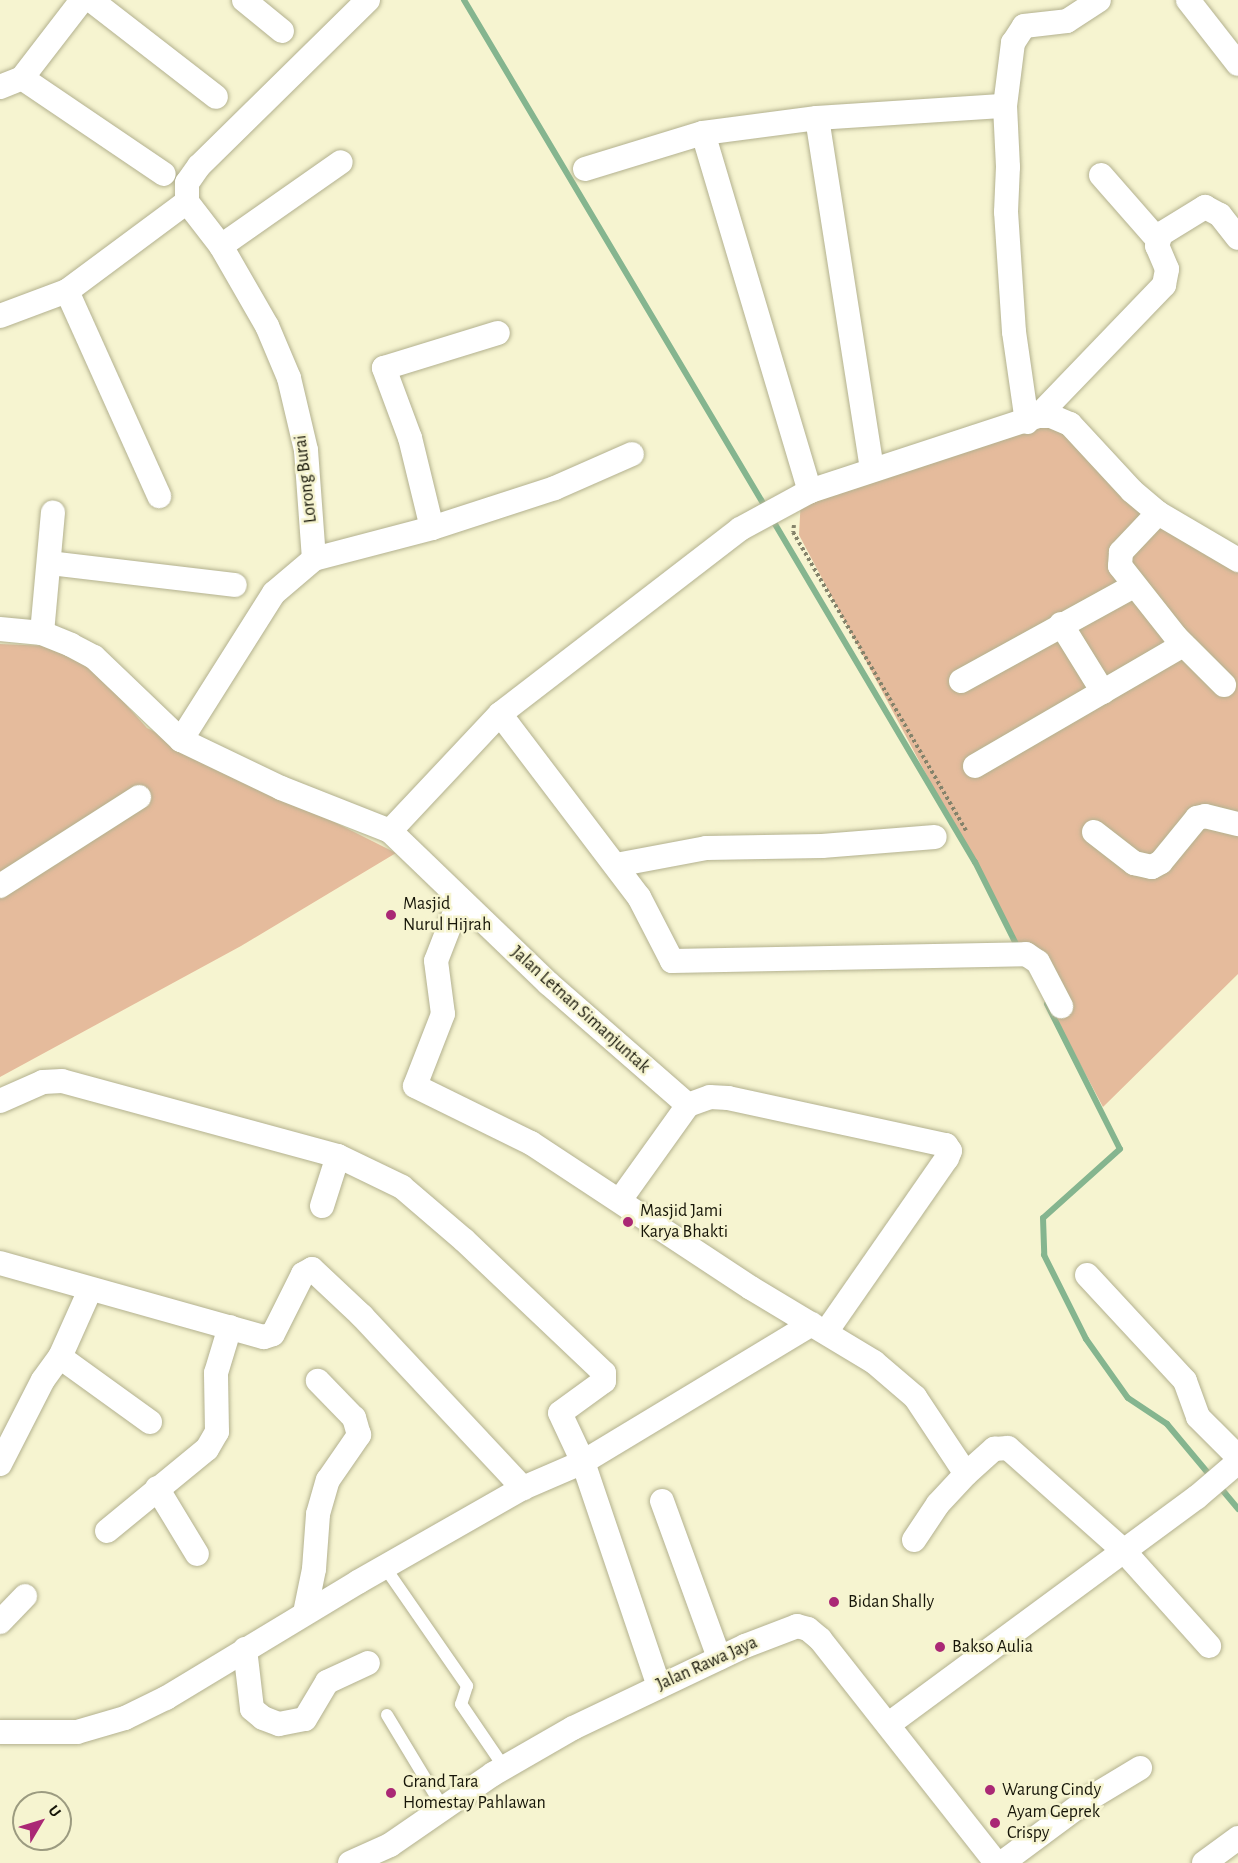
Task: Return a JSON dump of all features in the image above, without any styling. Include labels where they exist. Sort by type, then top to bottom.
[{"type":"street","points":[[82,0],[11,82],[164,174]]},
{"type":"street","points":[[91,0],[216,97]]},
{"type":"street","points":[[244,0],[282,32]]},
{"type":"street","points":[[0,316],[67,291],[187,202],[187,183],[199,166],[368,0]]},
{"type":"street","points":[[1033,419],[1008,260],[1005,106],[1013,43],[1018,30],[1032,24],[1067,21],[1099,0]]},
{"type":"street","points":[[1188,0],[1238,64]]},
{"type":"street","points":[[585,169],[703,133],[817,118],[1005,106]]},
{"type":"street","points":[[817,118],[872,470]]},
{"type":"street","points":[[703,133],[795,498]]},
{"type":"street","points":[[220,246],[341,162]]},
{"type":"street","points":[[1033,419],[1164,285],[1167,269],[1157,239],[1101,176]]},
{"type":"street","name":"Lorong Burai","points":[[187,202],[220,246],[267,326],[289,378],[306,450],[314,559]]},
{"type":"street","points":[[1157,239],[1205,207],[1220,215],[1238,238]]},
{"type":"street","points":[[67,291],[159,496]]},
{"type":"street","points":[[432,528],[410,438],[384,368],[498,333]]},
{"type":"street","points":[[390,831],[500,714],[642,603],[757,519],[795,498],[872,470],[1033,419],[1051,416],[1070,424],[1132,491],[1158,513],[1238,560]]},
{"type":"street","points":[[181,740],[273,593],[314,559],[432,528],[555,488],[632,454]]},
{"type":"street","points":[[42,633],[53,512]]},
{"type":"street","points":[[1158,513],[1119,558],[1134,586],[1183,645],[1224,685]]},
{"type":"street","points":[[50,563],[235,585]]},
{"type":"street","points":[[961,681],[1061,624],[1134,586]]},
{"type":"street","points":[[1061,624],[1103,692]]},
{"type":"street","name":"Jalan Letnan Simanjuntak","points":[[0,628],[42,633],[94,657],[181,740],[281,788],[390,831],[556,991],[688,1105]]},
{"type":"street","points":[[975,766],[1183,645]]},
{"type":"street","points":[[500,714],[616,865],[650,915],[672,961],[1020,955],[1038,962],[1061,1006]]},
{"type":"street","points":[[0,886],[140,797]]},
{"type":"street","points":[[1094,832],[1134,863],[1152,867],[1161,862],[1197,818],[1205,816],[1238,824]]},
{"type":"street","points":[[616,865],[706,848],[935,837]]},
{"type":"street","points":[[460,899],[436,962],[443,1014],[415,1086],[531,1143],[897,1378],[915,1397],[966,1474]]},
{"type":"street","points":[[0,1101],[43,1082],[62,1081],[338,1155],[402,1187],[464,1240],[604,1373],[604,1381],[560,1413],[583,1462],[659,1686]]},
{"type":"street","points":[[0,1732],[31,1735],[105,1725],[166,1698],[384,1566],[523,1488],[583,1462],[819,1328],[947,1158],[949,1149],[927,1139],[728,1098],[710,1097],[688,1105],[620,1200]]},
{"type":"street","points":[[322,1206],[338,1155]]},
{"type":"street","points":[[1,1265],[264,1337],[273,1334],[303,1274],[312,1269],[362,1316],[523,1488]]},
{"type":"street","points":[[889,1724],[1197,1497],[1235,1464],[1198,1417],[1185,1381],[1087,1275]]},
{"type":"street","points":[[0,1464],[43,1380],[60,1357],[90,1290]]},
{"type":"street","points":[[107,1531],[207,1449],[217,1432],[216,1373],[230,1327]]},
{"type":"street","points":[[60,1357],[150,1422]]},
{"type":"street","points":[[304,1613],[314,1569],[318,1514],[328,1480],[359,1435],[354,1418],[318,1381]]},
{"type":"street","points":[[914,1540],[938,1504],[966,1474],[994,1449],[1008,1448],[1123,1550],[1209,1646]]},
{"type":"street","points":[[157,1488],[197,1554]]},
{"type":"street","points":[[662,1501],[719,1658]]},
{"type":"street","points":[[0,1622],[25,1596]]},
{"type":"street","name":"Jalan Rawa Jaya","points":[[350,1863],[390,1845],[504,1767],[659,1686],[797,1626],[808,1629],[889,1724],[996,1863]]},
{"type":"street","points":[[245,1649],[252,1708],[263,1718],[279,1724],[305,1719],[327,1682],[368,1663]]},
{"type":"street","points":[[1002,1863],[1087,1800],[1140,1768]]},
{"type":"street","points":[[1204,1863],[1238,1838]]},
{"type":"lane","points":[[384,1566],[467,1686],[461,1704],[504,1767]]},
{"type":"lane","points":[[387,1715],[443,1808]]},
{"type":"path","points":[[795,498],[793,532],[966,830]]},
{"type":"shaded area","points":[[1057,418],[1150,513],[1238,572],[1238,974],[1103,1107],[799,535],[801,497]]},
{"type":"shaded area","points":[[0,644],[74,647],[147,728],[396,853],[241,946],[0,1077]]},
{"type":"waterway","points":[[464,0],[767,510]]},
{"type":"waterway","points":[[772,519],[975,862],[1019,950]]},
{"type":"waterway","points":[[1047,1004],[1120,1149],[1043,1218],[1044,1255],[1086,1339],[1128,1398],[1167,1424],[1213,1479]]},
{"type":"waterway","points":[[1219,1486],[1238,1509]]},
{"type":"place","name":"Masjid Nurul Hijrah","points":[[391,915]]},
{"type":"place","name":"Masjid Jami Karya Bhakti","points":[[628,1222]]},
{"type":"place","name":"Bidan Shally","points":[[834,1602]]},
{"type":"place","name":"Bakso Aulia","points":[[940,1647]]},
{"type":"place","name":"Warung Cindy","points":[[990,1790]]},
{"type":"place","name":"Grand Tara Homestay Pahlawan","points":[[391,1793]]},
{"type":"place","name":"Ayam Geprek Crispy","points":[[995,1823]]}]
